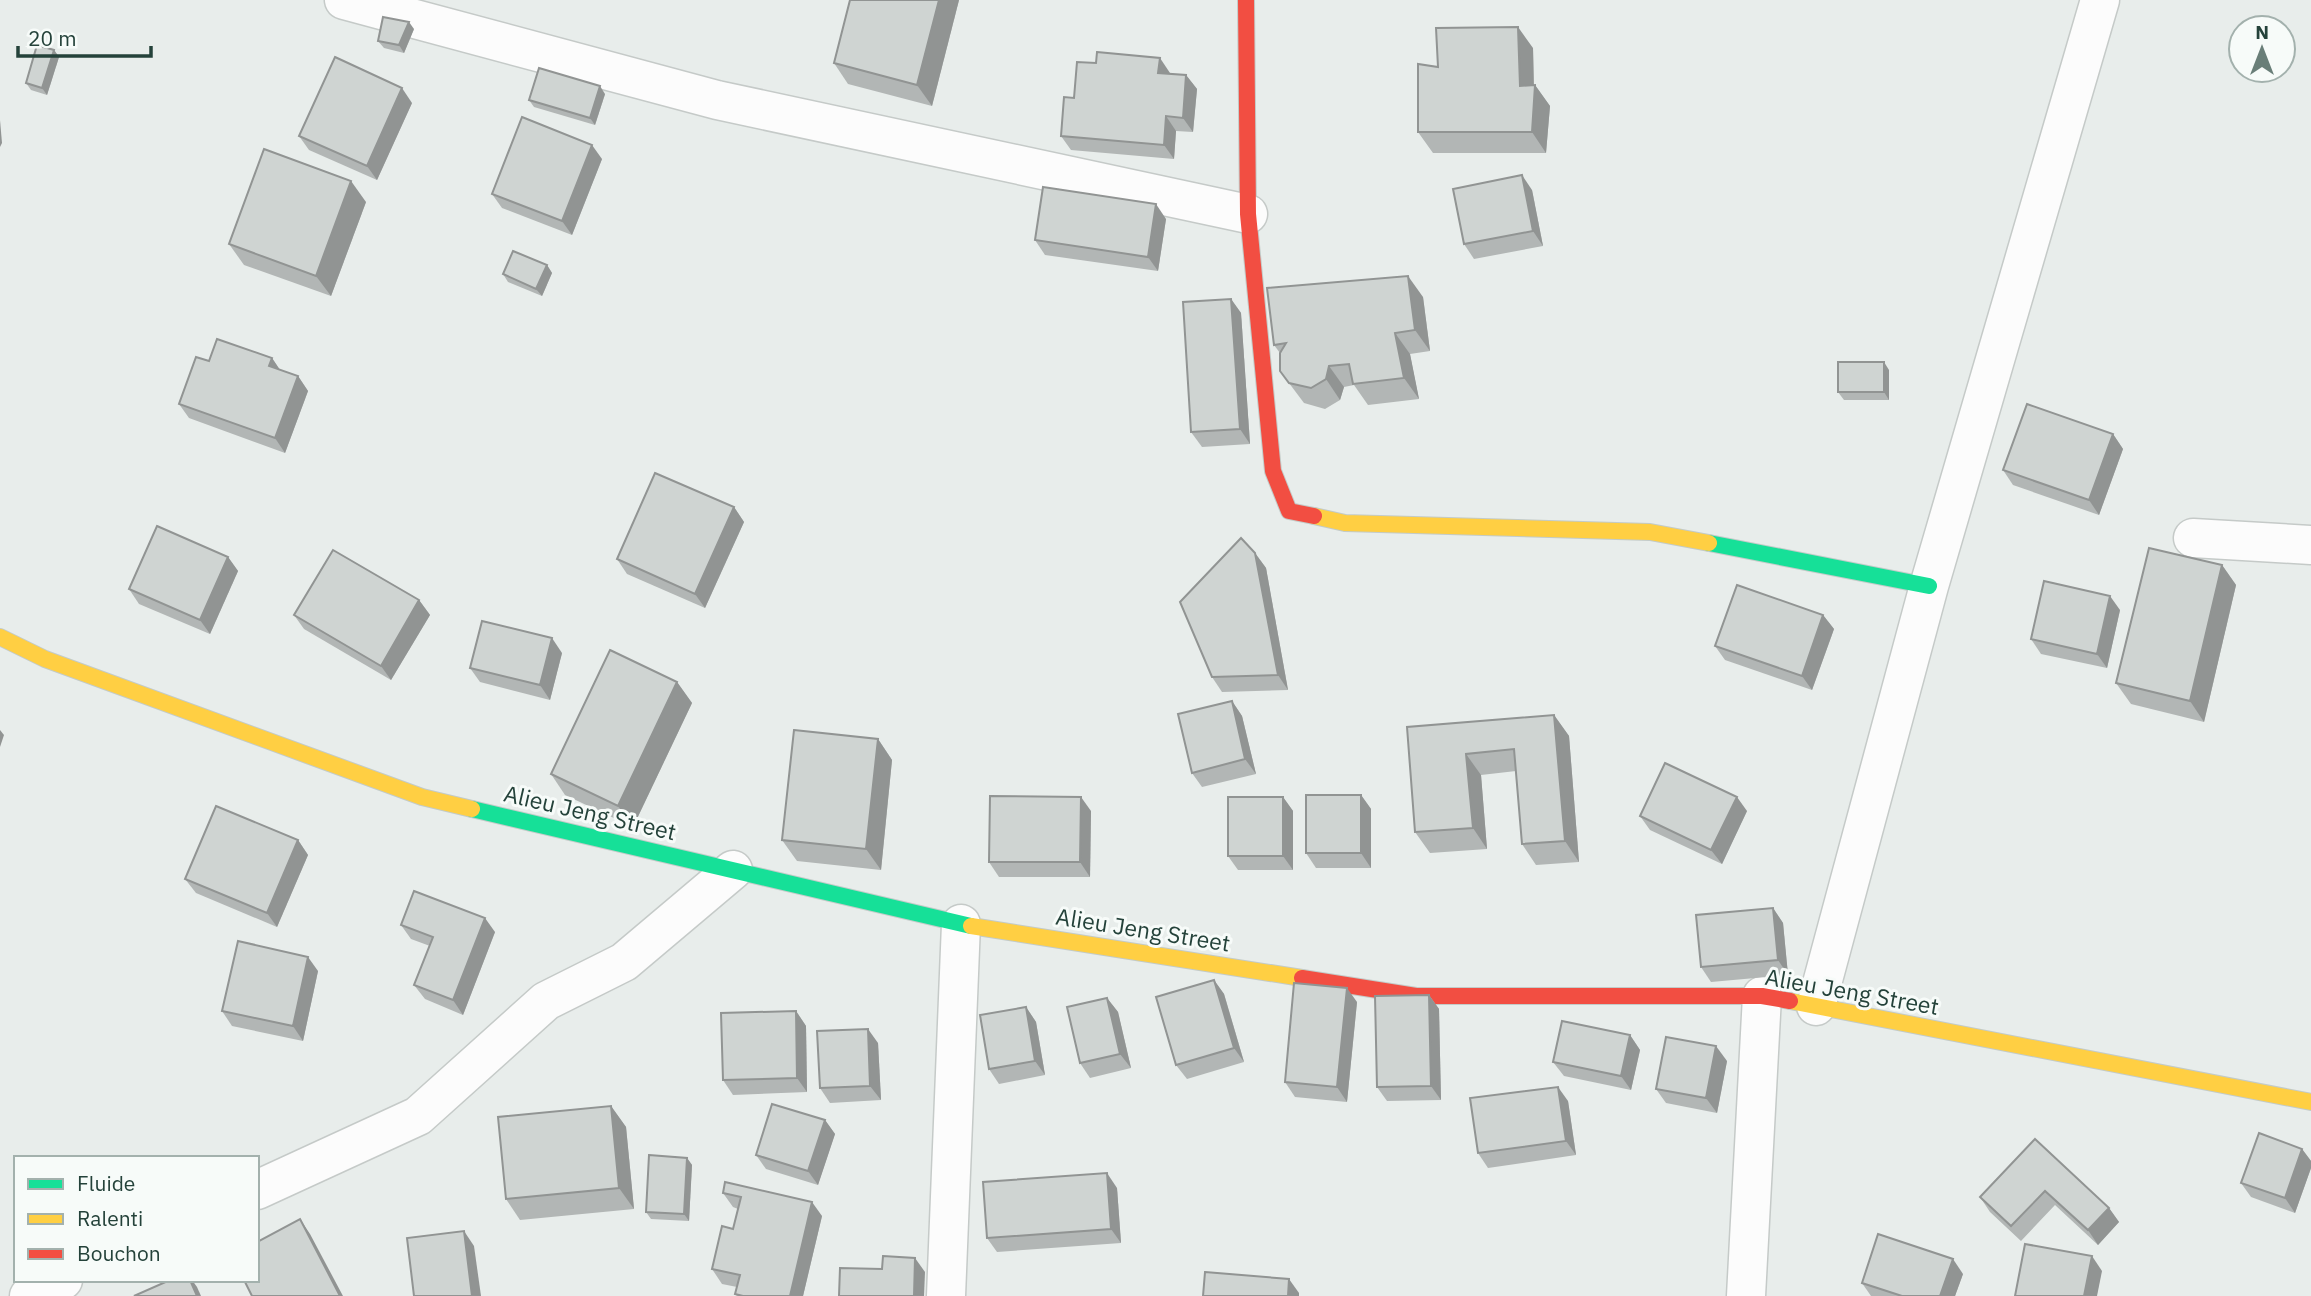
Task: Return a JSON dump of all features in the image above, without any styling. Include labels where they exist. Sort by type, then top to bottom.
[{"type":"street","points":[[344,0],[717,100],[1248,214]]},
{"type":"street","points":[[1246,0],[1248,214],[1273,471],[1289,511],[1345,523],[1650,532],[1929,586]]},
{"type":"street","points":[[1816,1006],[1929,586],[2100,0]]},
{"type":"street","points":[[2193,538],[2311,545]]},
{"type":"street","name":"Alieu Jeng Street","points":[[0,637],[45,659],[422,797],[961,924],[1416,996],[1762,996],[2311,1102]]},
{"type":"street","points":[[259,1189],[418,1116],[546,1001],[624,962],[733,870]]},
{"type":"street","points":[[946,1296],[961,924]]},
{"type":"street","points":[[1746,1296],[1762,996]]},
{"type":"street","points":[[29,1296],[58,1282]]},
{"type":"building","points":[[850,0],[939,0],[917,85],[834,63]]},
{"type":"building","points":[[383,17],[409,22],[399,45],[378,41]]},
{"type":"building","points":[[1518,27],[1520,86],[1535,85],[1532,132],[1418,132],[1418,64],[1438,67],[1436,28]]},
{"type":"building","points":[[37,45],[54,50],[42,88],[26,83]]},
{"type":"building","points":[[1097,52],[1160,58],[1158,73],[1186,75],[1183,118],[1166,116],[1164,145],[1061,136],[1064,97],[1074,98],[1077,62],[1096,63]]},
{"type":"building","points":[[335,57],[402,88],[367,166],[299,136]]},
{"type":"building","points":[[539,68],[600,86],[590,118],[529,100]]},
{"type":"building","points":[[522,117],[592,145],[562,221],[492,194]]},
{"type":"building","points":[[264,149],[351,181],[316,276],[229,244]]},
{"type":"building","points":[[1522,175],[1533,231],[1464,244],[1453,189]]},
{"type":"building","points":[[1043,187],[1156,204],[1148,257],[1035,240]]},
{"type":"building","points":[[513,251],[547,265],[536,289],[503,274]]},
{"type":"building","points":[[1408,276],[1415,330],[1395,333],[1404,378],[1353,384],[1349,364],[1329,366],[1326,379],[1311,388],[1289,383],[1280,371],[1280,353],[1286,343],[1274,345],[1267,288]]},
{"type":"building","points":[[1231,299],[1240,429],[1191,432],[1183,302]]},
{"type":"building","points":[[217,339],[272,358],[269,366],[298,376],[275,438],[179,404],[196,357],[209,361]]},
{"type":"building","points":[[1838,362],[1884,362],[1884,392],[1838,392]]},
{"type":"building","points":[[2027,404],[2113,434],[2089,500],[2003,470]]},
{"type":"building","points":[[655,473],[734,507],[695,594],[617,559]]},
{"type":"building","points":[[157,526],[228,557],[200,620],[129,589]]},
{"type":"building","points":[[1241,538],[1255,553],[1278,675],[1212,677],[1180,602]]},
{"type":"building","points":[[2149,548],[2222,565],[2190,701],[2116,683]]},
{"type":"building","points":[[333,550],[419,600],[381,666],[294,615]]},
{"type":"building","points":[[2044,581],[2110,596],[2097,654],[2031,639]]},
{"type":"building","points":[[1737,585],[1823,615],[1802,676],[1715,646]]},
{"type":"building","points":[[482,621],[552,638],[540,685],[470,668]]},
{"type":"building","points":[[610,650],[677,682],[618,806],[551,774]]},
{"type":"building","points":[[1232,701],[1245,759],[1192,773],[1178,714]]},
{"type":"building","points":[[1554,715],[1565,841],[1522,844],[1514,749],[1466,754],[1473,828],[1415,832],[1407,727]]},
{"type":"building","points":[[794,730],[878,739],[866,849],[782,840]]},
{"type":"building","points":[[1665,763],[1737,797],[1711,850],[1640,816]]},
{"type":"building","points":[[1306,795],[1361,795],[1361,853],[1306,853]]},
{"type":"building","points":[[990,796],[1081,797],[1080,862],[989,862]]},
{"type":"building","points":[[1228,797],[1283,797],[1283,856],[1228,856]]},
{"type":"building","points":[[216,806],[298,840],[267,913],[185,879]]},
{"type":"building","points":[[414,891],[485,918],[453,1000],[414,985],[433,937],[401,925]]},
{"type":"building","points":[[1773,908],[1778,960],[1701,967],[1696,915]]},
{"type":"building","points":[[238,941],[308,957],[293,1026],[222,1011]]},
{"type":"building","points":[[1214,980],[1234,1048],[1176,1065],[1156,997]]},
{"type":"building","points":[[1294,983],[1347,988],[1337,1087],[1285,1082]]},
{"type":"building","points":[[1429,995],[1431,1086],[1377,1087],[1375,996]]},
{"type":"building","points":[[1107,998],[1120,1054],[1080,1063],[1067,1007]]},
{"type":"building","points":[[1026,1007],[1035,1061],[989,1069],[980,1015]]},
{"type":"building","points":[[796,1011],[797,1078],[723,1080],[721,1013]]},
{"type":"building","points":[[1562,1021],[1630,1035],[1621,1076],[1553,1062]]},
{"type":"building","points":[[868,1029],[870,1086],[820,1088],[817,1031]]},
{"type":"building","points":[[1666,1037],[1716,1046],[1706,1098],[1656,1089]]},
{"type":"building","points":[[1558,1087],[1566,1141],[1478,1153],[1470,1098]]},
{"type":"building","points":[[772,1104],[825,1120],[808,1171],[756,1155]]},
{"type":"building","points":[[611,1106],[619,1188],[506,1199],[498,1117]]},
{"type":"building","points":[[2259,1133],[2302,1149],[2285,1198],[2241,1183]]},
{"type":"building","points":[[2035,1139],[2109,1208],[2088,1230],[2045,1191],[2011,1226],[1980,1197]]},
{"type":"building","points":[[649,1155],[687,1158],[684,1214],[646,1212]]},
{"type":"building","points":[[1107,1173],[1111,1229],[987,1238],[983,1182]]},
{"type":"building","points":[[725,1182],[812,1202],[790,1296],[735,1294],[740,1275],[712,1269],[722,1226],[733,1229],[741,1197],[723,1193]]},
{"type":"building","points":[[300,1219],[340,1296],[252,1296],[245,1282],[259,1282],[259,1241]]},
{"type":"building","points":[[464,1231],[472,1296],[414,1296],[407,1238]]},
{"type":"building","points":[[1878,1234],[1953,1259],[1940,1296],[1902,1296],[1862,1283]]},
{"type":"building","points":[[2025,1244],[2092,1256],[2084,1296],[2015,1296]]},
{"type":"building","points":[[883,1256],[915,1258],[914,1296],[839,1296],[840,1268],[882,1269]]},
{"type":"building","points":[[1205,1272],[1289,1279],[1288,1296],[1203,1296]]},
{"type":"building","points":[[166,1282],[191,1282],[197,1296],[134,1296]]},
{"type":"traffic: fast","points":[[1709,543],[1929,586]]},
{"type":"traffic: fast","points":[[472,809],[971,926]]},
{"type":"traffic: slow","points":[[1314,516],[1345,523],[1650,532],[1709,543]]},
{"type":"traffic: slow","points":[[0,637],[45,659],[422,797],[472,809]]},
{"type":"traffic: slow","points":[[971,926],[1302,978]]},
{"type":"traffic: slow","points":[[1790,1001],[2311,1102]]},
{"type":"traffic: jam","points":[[1246,0],[1248,214],[1273,471],[1289,511],[1314,516]]},
{"type":"traffic: jam","points":[[1302,978],[1416,996],[1762,996],[1790,1001]]}]
